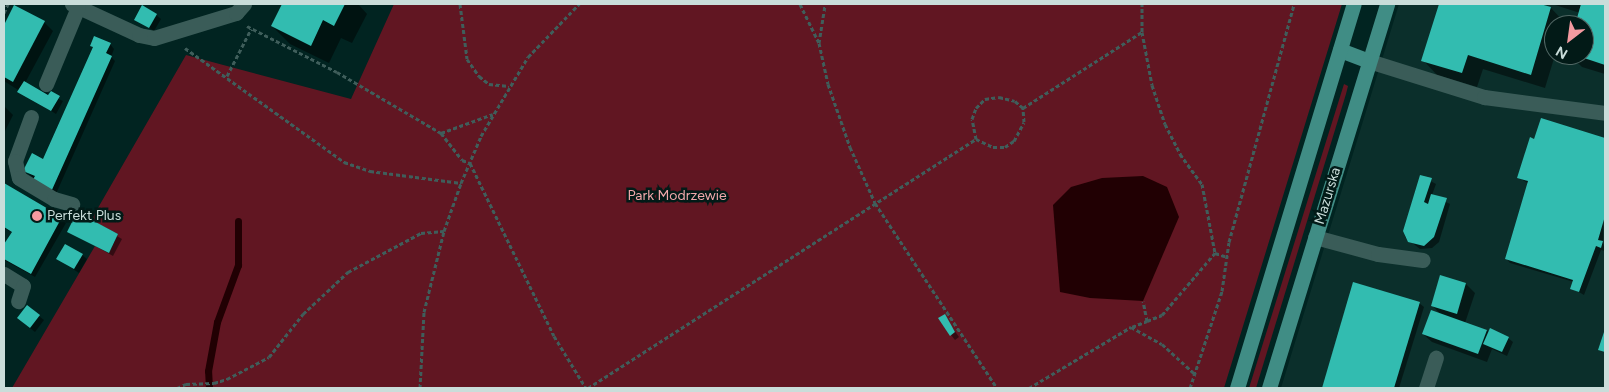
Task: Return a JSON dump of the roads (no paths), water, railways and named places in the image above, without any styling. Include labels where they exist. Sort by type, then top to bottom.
[{"type":"main road","points":[[1237,388],[1354,4]]},
{"type":"main road","name":"Mazurska","points":[[1269,388],[1387,4]]},
{"type":"main road","points":[[1340,50],[1369,61]]},
{"type":"lane","points":[[46,84],[75,5],[145,37],[172,33],[241,11],[244,4]]},
{"type":"lane","points":[[1369,61],[1484,97],[1605,113]]},
{"type":"lane","points":[[31,117],[15,161],[18,178],[47,196],[72,204]]},
{"type":"lane","points":[[1315,237],[1378,254],[1423,260]]},
{"type":"lane","points":[[4,274],[23,286],[18,300]]},
{"type":"lane","points":[[1426,388],[1436,358]]},
{"type":"waterway","points":[[209,388],[208,371],[217,322],[238,265],[238,221]]},
{"type":"place","name":"Perfekt Plus","points":[[37,216]]},
{"type":"park label","name":"Park Modrzewie","points":[[677,196]]}]
